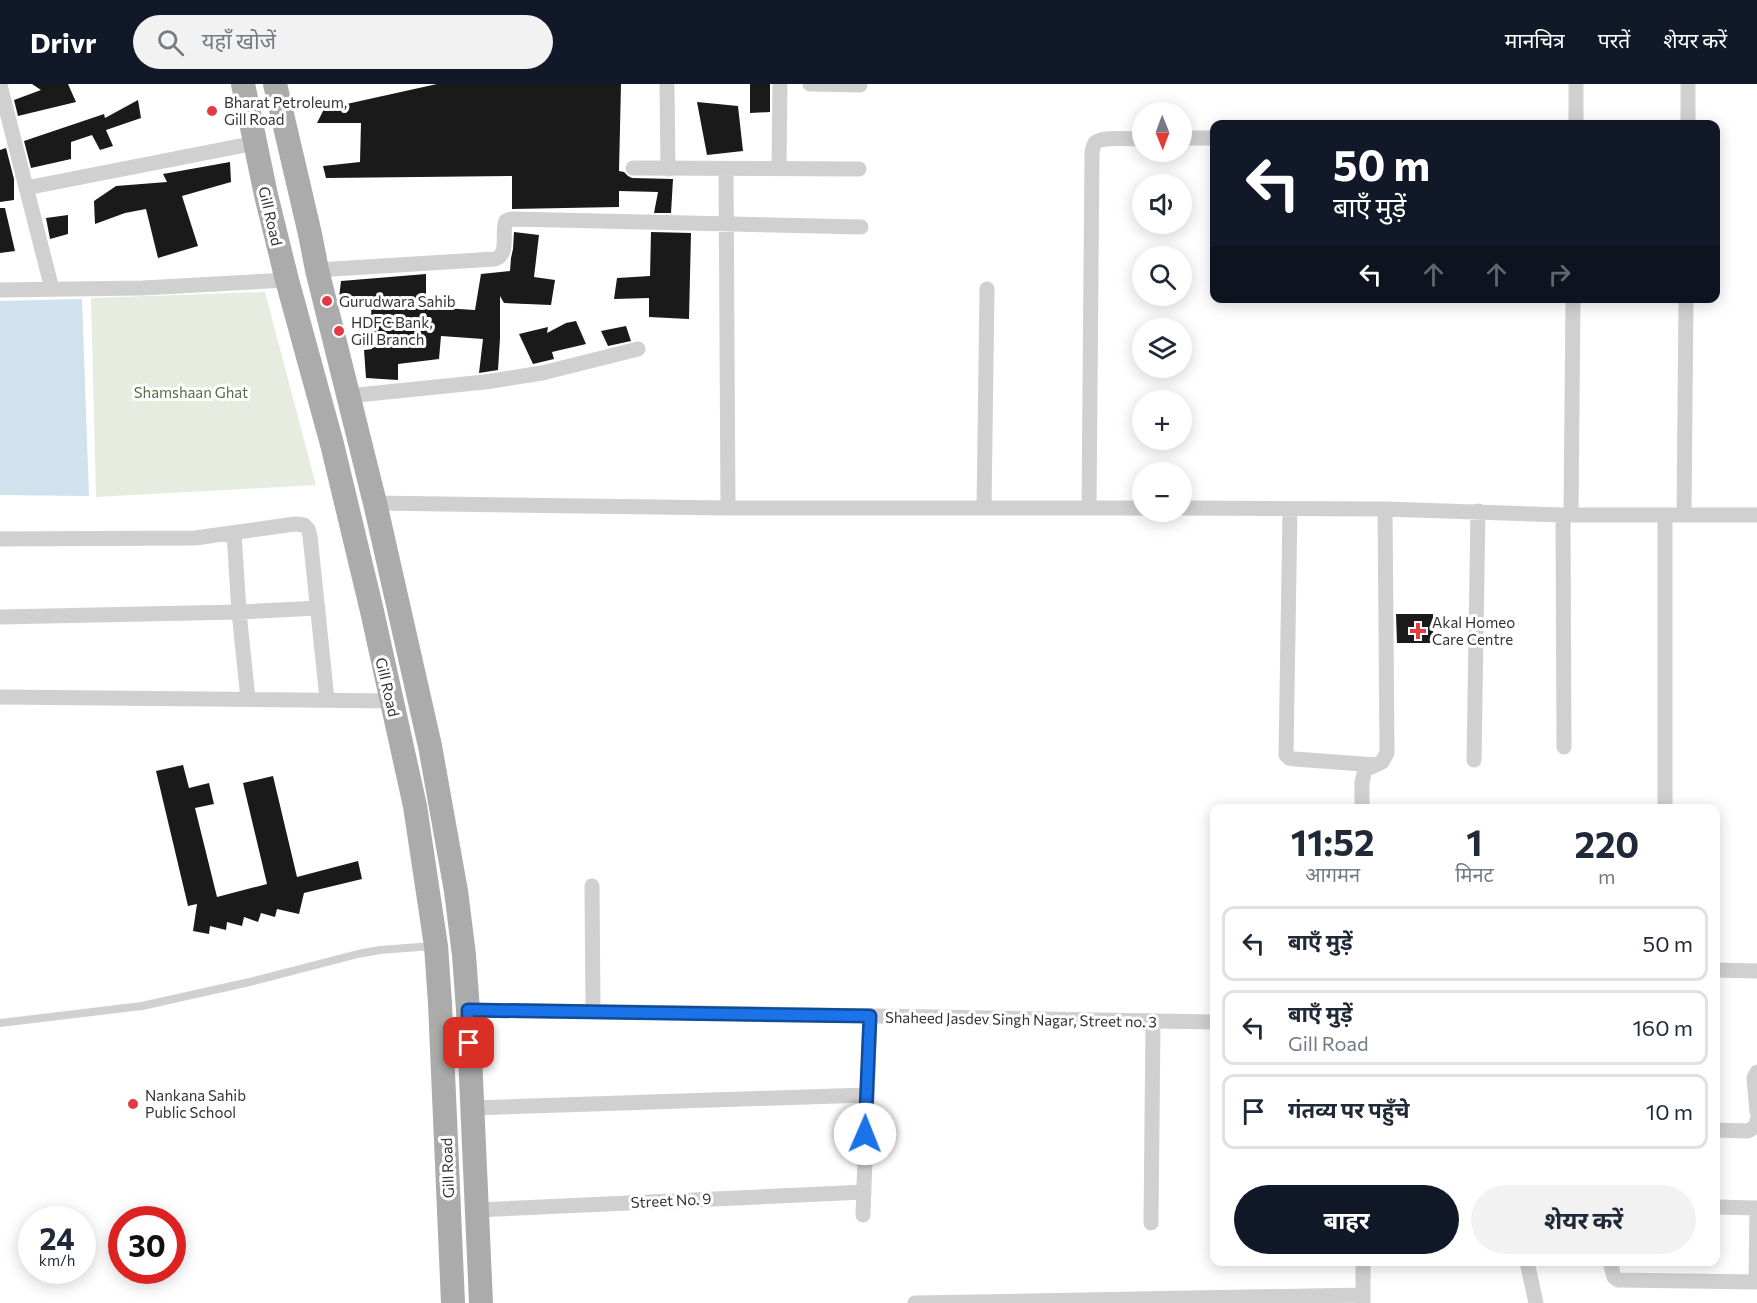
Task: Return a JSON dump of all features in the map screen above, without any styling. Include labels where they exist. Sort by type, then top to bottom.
[{"type":"main road","name":"Gill Road","points":[[243,84],[286,280],[332,444],[415,806],[436,946],[453,1303]]},
{"type":"main road","name":"Gill Road","points":[[275,84],[317,270],[375,503],[430,746],[456,891],[468,1010],[481,1303]]},
{"type":"street","points":[[667,84],[668,169]]},
{"type":"street","points":[[779,169],[780,84]]},
{"type":"street","points":[[810,84],[860,84]]},
{"type":"street","points":[[1576,84],[1576,120]]},
{"type":"street","points":[[1688,84],[1688,120]]},
{"type":"street","points":[[0,86],[52,290]]},
{"type":"street","points":[[1192,138],[1210,138]]},
{"type":"street","points":[[1089,508],[1092,152],[1093,145],[1097,141],[1132,139]]},
{"type":"street","points":[[26,188],[255,142]]},
{"type":"street","points":[[633,168],[859,169]]},
{"type":"street","points":[[726,169],[728,508]]},
{"type":"street","points":[[317,270],[500,258],[503,254],[504,226],[506,221],[511,219],[861,227]]},
{"type":"street","points":[[0,291],[143,288],[286,280]]},
{"type":"street","points":[[984,508],[987,289]]},
{"type":"street","points":[[1564,747],[1567,515],[1574,303]]},
{"type":"street","points":[[1684,515],[1686,303]]},
{"type":"street","points":[[348,396],[523,376],[574,366],[638,349]]},
{"type":"street","points":[[375,503],[728,508],[1132,508]]},
{"type":"street","points":[[1192,508],[1386,509],[1567,515],[1757,515]]},
{"type":"street","points":[[1290,509],[1286,755],[1295,759],[1376,765]]},
{"type":"street","points":[[1362,804],[1362,776],[1365,770],[1382,762],[1387,753],[1386,509]]},
{"type":"street","points":[[1474,760],[1478,511]]},
{"type":"street","points":[[1665,515],[1665,804]]},
{"type":"street","points":[[0,539],[176,539],[213,537],[295,524],[304,525],[310,536],[327,699]]},
{"type":"street","points":[[234,533],[248,699]]},
{"type":"street","points":[[0,617],[318,608]]},
{"type":"street","points":[[0,697],[391,701]]},
{"type":"street","points":[[592,886],[593,1011]]},
{"type":"street","points":[[1720,970],[1757,971]]},
{"type":"street","name":"Shaheed Jasdev Singh Nagar, Street no. 3","points":[[468,1010],[1210,1022]]},
{"type":"street","points":[[863,1215],[870,1016]]},
{"type":"street","points":[[1151,1223],[1153,1022]]},
{"type":"street","points":[[1757,1072],[1754,1078],[1757,1112]]},
{"type":"street","points":[[472,1108],[866,1095]]},
{"type":"street","points":[[1720,1130],[1748,1131],[1756,1126],[1757,1120]]},
{"type":"street","name":"Street No. 9","points":[[477,1210],[864,1192]]},
{"type":"street","points":[[1611,1266],[1614,1277],[1618,1280],[1756,1282],[1757,1208],[1720,1207]]},
{"type":"street","points":[[915,1303],[1363,1299],[1363,1266]]},
{"type":"street","points":[[1528,1266],[1536,1303]]},
{"type":"lane","points":[[0,1023],[142,1006],[358,954],[436,946]]},
{"type":"green space","name":"Shamshaan Ghat","points":[[265,292],[316,485],[96,497],[91,298]]},
{"type":"water","points":[[82,299],[89,496],[0,495],[0,301]]},
{"type":"building","points":[[32,84],[68,84],[76,102],[18,116],[14,100],[41,90]]},
{"type":"building","points":[[437,84],[621,84],[619,171],[632,178],[673,179],[671,213],[654,213],[658,192],[619,191],[619,207],[512,209],[512,176],[326,178],[323,166],[360,162],[361,123],[317,123],[324,109]]},
{"type":"building","points":[[750,84],[770,84],[770,112],[750,113]]},
{"type":"building","points":[[138,100],[141,118],[106,130],[113,146],[100,150],[92,135],[71,142],[71,159],[31,168],[24,141],[104,114],[105,118]]},
{"type":"building","points":[[697,102],[738,106],[743,151],[707,155]]},
{"type":"building","points":[[6,148],[14,179],[14,200],[0,202],[0,150]]},
{"type":"building","points":[[230,162],[231,182],[182,196],[198,246],[158,258],[146,209],[125,213],[95,224],[94,201],[116,186],[167,182],[163,174]]},
{"type":"building","points":[[0,208],[5,208],[15,251],[0,253]]},
{"type":"building","points":[[68,215],[68,234],[50,239],[46,218]]},
{"type":"building","points":[[514,232],[539,235],[534,277],[555,280],[551,305],[504,303],[500,296],[498,370],[479,373],[483,339],[441,336],[439,359],[398,364],[398,380],[366,378],[364,350],[372,349],[371,300],[339,298],[341,281],[426,274],[426,307],[475,310],[481,274],[510,271]]},
{"type":"building","points":[[651,232],[691,233],[689,319],[649,317],[649,298],[614,299],[617,278],[650,276]]},
{"type":"building","points":[[576,321],[586,344],[552,352],[554,359],[533,364],[519,334],[548,327],[547,333],[566,323]]},
{"type":"building","points":[[626,326],[631,341],[608,346],[601,331]]},
{"type":"building","points":[[1396,614],[1433,614],[1433,643],[1397,643]]},
{"type":"building","points":[[183,765],[189,788],[209,783],[214,804],[195,808],[217,897],[267,884],[243,783],[273,776],[297,877],[358,861],[362,879],[304,893],[299,914],[277,909],[275,917],[261,913],[258,922],[244,917],[242,926],[227,922],[226,930],[210,926],[209,934],[193,931],[197,904],[188,906],[156,771]]},
{"type":"place","name":"Bharat Petroleum, Gill Road","points":[[212,111]]},
{"type":"place","name":"Gurudwara Sahib","points":[[327,301]]},
{"type":"place","name":"HDFC Bank, Gill Branch","points":[[339,331]]},
{"type":"place","name":"Akal Homeo Care Centre","points":[[1418,631]]},
{"type":"place","name":"Nankana Sahib Public School","points":[[133,1104]]},
{"type":"route","points":[[469,1043],[468,1010],[870,1016],[865,1134]]}]
